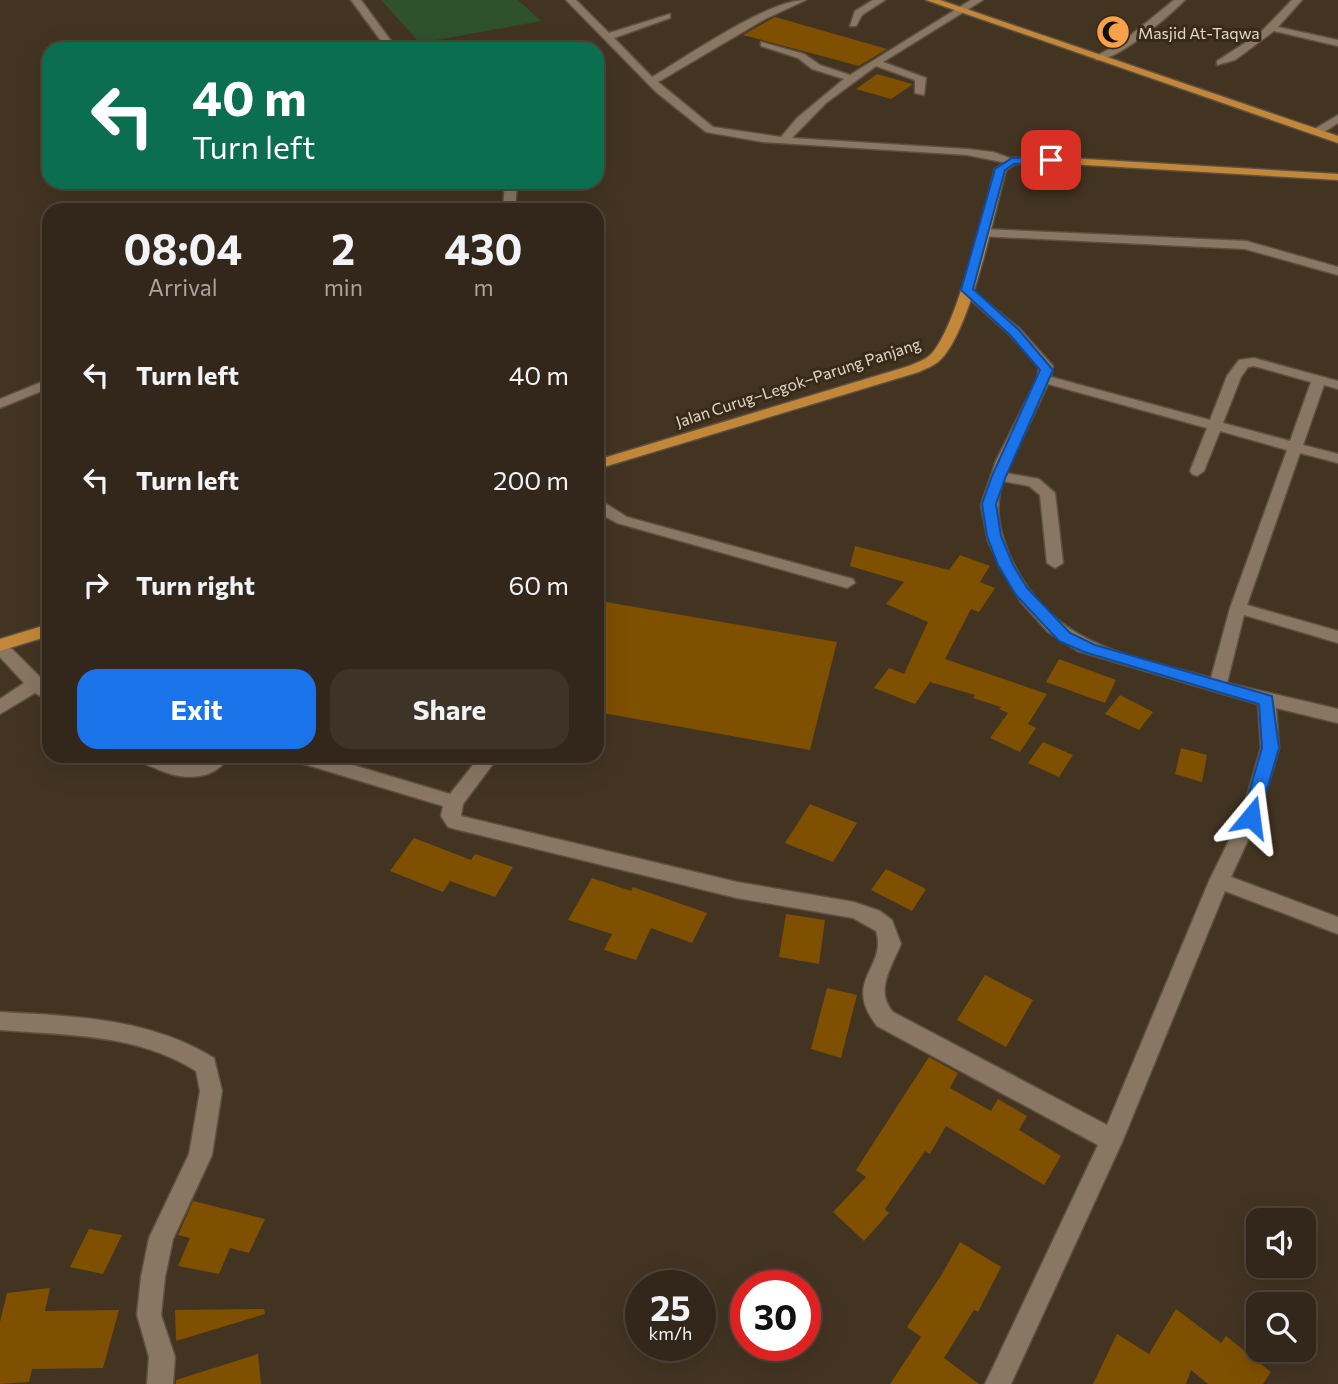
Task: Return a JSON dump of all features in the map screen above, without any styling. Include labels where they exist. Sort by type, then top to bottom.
[{"type":"main road","points":[[931,0],[1338,140]]},
{"type":"main road","points":[[1012,161],[1086,161],[1338,177]]},
{"type":"main road","name":"Jalan Curug–Legok–Parung Panjang","points":[[604,463],[926,364],[941,351],[951,335],[967,290],[1000,169],[1012,161]]},
{"type":"main road","points":[[0,645],[42,632]]},
{"type":"street","points":[[356,0],[387,42]]},
{"type":"street","points":[[571,0],[652,81],[710,130],[743,137],[967,152],[1012,161]]},
{"type":"street","points":[[652,81],[762,18],[801,0]]},
{"type":"street","points":[[853,24],[858,13],[880,0]]},
{"type":"street","points":[[784,140],[799,120],[853,79],[978,0]]},
{"type":"street","points":[[1099,58],[1124,46],[1180,0]]},
{"type":"street","points":[[1221,63],[1233,58],[1271,28],[1295,0]]},
{"type":"street","points":[[606,37],[667,16]]},
{"type":"street","points":[[1271,28],[1338,43]]},
{"type":"street","points":[[764,44],[801,56],[816,67],[853,79]]},
{"type":"street","points":[[877,63],[922,80],[920,93]]},
{"type":"street","points":[[1317,132],[1338,118]]},
{"type":"street","points":[[982,233],[1245,245],[1338,271]]},
{"type":"street","points":[[967,290],[1015,332],[1043,362],[1046,370],[989,504],[994,536],[1021,591],[1054,628],[1065,637],[1089,648],[1217,687],[1338,716]]},
{"type":"street","points":[[1197,471],[1234,376],[1244,363],[1254,362],[1338,385]]},
{"type":"street","points":[[1044,379],[1338,459]]},
{"type":"street","points":[[1217,687],[1238,608],[1319,379]]},
{"type":"street","points":[[0,404],[42,386]]},
{"type":"street","points":[[999,476],[1034,482],[1047,493],[1055,563]]},
{"type":"street","points":[[604,510],[622,520],[847,583]]},
{"type":"street","points":[[1238,608],[1338,637]]},
{"type":"street","points":[[0,652],[6,653],[42,689],[0,708]]},
{"type":"street","points":[[998,1384],[1112,1140],[1219,881],[1251,817],[1270,748],[1267,700]]},
{"type":"street","points":[[160,763],[173,770],[192,773],[212,763]]},
{"type":"street","points":[[323,763],[454,802]]},
{"type":"street","points":[[485,763],[454,802],[450,816],[454,822],[737,890],[854,910],[873,917],[885,926],[891,944],[871,995],[874,1008],[885,1018],[1112,1140]]},
{"type":"street","points":[[1219,881],[1338,926]]},
{"type":"street","points":[[0,1021],[89,1027],[176,1048],[206,1065],[211,1091],[200,1155],[161,1238],[153,1277],[149,1315],[162,1357],[160,1384]]},
{"type":"green space","points":[[381,0],[518,0],[541,21],[426,42],[419,42]]},
{"type":"building","points":[[775,17],[887,49],[859,66],[743,35]]},
{"type":"building","points":[[877,74],[912,85],[891,99],[856,89]]},
{"type":"building","points":[[855,546],[949,570],[960,555],[990,566],[980,582],[995,588],[979,612],[971,609],[945,659],[1047,694],[1028,724],[1036,728],[1020,752],[990,738],[1008,713],[999,709],[1001,707],[973,698],[975,695],[930,682],[915,704],[874,688],[889,668],[904,674],[928,622],[886,604],[904,582],[850,566]]},
{"type":"building","points":[[606,602],[837,642],[810,750],[604,713]]},
{"type":"building","points":[[1059,659],[1116,680],[1105,703],[1046,682]]},
{"type":"building","points":[[1120,695],[1153,712],[1139,730],[1105,714]]},
{"type":"building","points":[[1043,742],[1073,755],[1059,777],[1028,763]]},
{"type":"building","points":[[1181,748],[1207,755],[1202,782],[1175,774]]},
{"type":"building","points":[[810,804],[857,823],[833,862],[785,843]]},
{"type":"building","points":[[414,838],[471,860],[475,854],[513,867],[495,897],[450,881],[443,892],[390,871]]},
{"type":"building","points":[[886,869],[926,889],[912,911],[871,890]]},
{"type":"building","points":[[592,878],[631,891],[633,887],[707,913],[692,943],[651,928],[636,960],[604,950],[612,934],[568,920]]},
{"type":"building","points":[[786,914],[825,920],[819,964],[779,957]]},
{"type":"building","points":[[985,975],[1033,1000],[1006,1047],[957,1020]]},
{"type":"building","points":[[827,988],[857,995],[841,1058],[811,1049]]},
{"type":"building","points":[[929,1057],[958,1073],[950,1088],[991,1111],[998,1099],[1027,1116],[1019,1130],[1061,1156],[1044,1185],[946,1126],[930,1154],[925,1151],[885,1209],[889,1213],[864,1241],[833,1212],[866,1177],[856,1170]]},
{"type":"building","points":[[193,1201],[265,1219],[249,1253],[230,1248],[219,1274],[178,1266],[190,1238],[178,1235]]},
{"type":"building","points":[[89,1229],[122,1235],[103,1274],[70,1267]]},
{"type":"building","points":[[960,1242],[1001,1267],[978,1312],[974,1310],[944,1358],[979,1384],[890,1384],[921,1337],[907,1327]]},
{"type":"building","points":[[50,1288],[45,1311],[119,1310],[103,1368],[32,1369],[29,1382],[0,1384],[0,1322],[7,1293]]},
{"type":"building","points":[[264,1309],[265,1314],[176,1341],[175,1310]]},
{"type":"building","points":[[1176,1309],[1221,1343],[1226,1336],[1246,1352],[1246,1362],[1258,1362],[1271,1372],[1263,1384],[1208,1384],[1191,1370],[1186,1384],[1093,1384],[1117,1334],[1149,1354]]},
{"type":"building","points":[[258,1354],[261,1384],[176,1384],[176,1380]]},
{"type":"place","name":"Masjid At-Taqwa","points":[[1113,32]]},
{"type":"route","points":[[1051,160],[1012,161],[1000,169],[967,290],[1015,332],[1046,366],[1044,379],[999,476],[989,504],[994,536],[1021,591],[1065,637],[1089,648],[1165,672],[1267,700],[1270,748],[1251,817]]}]
